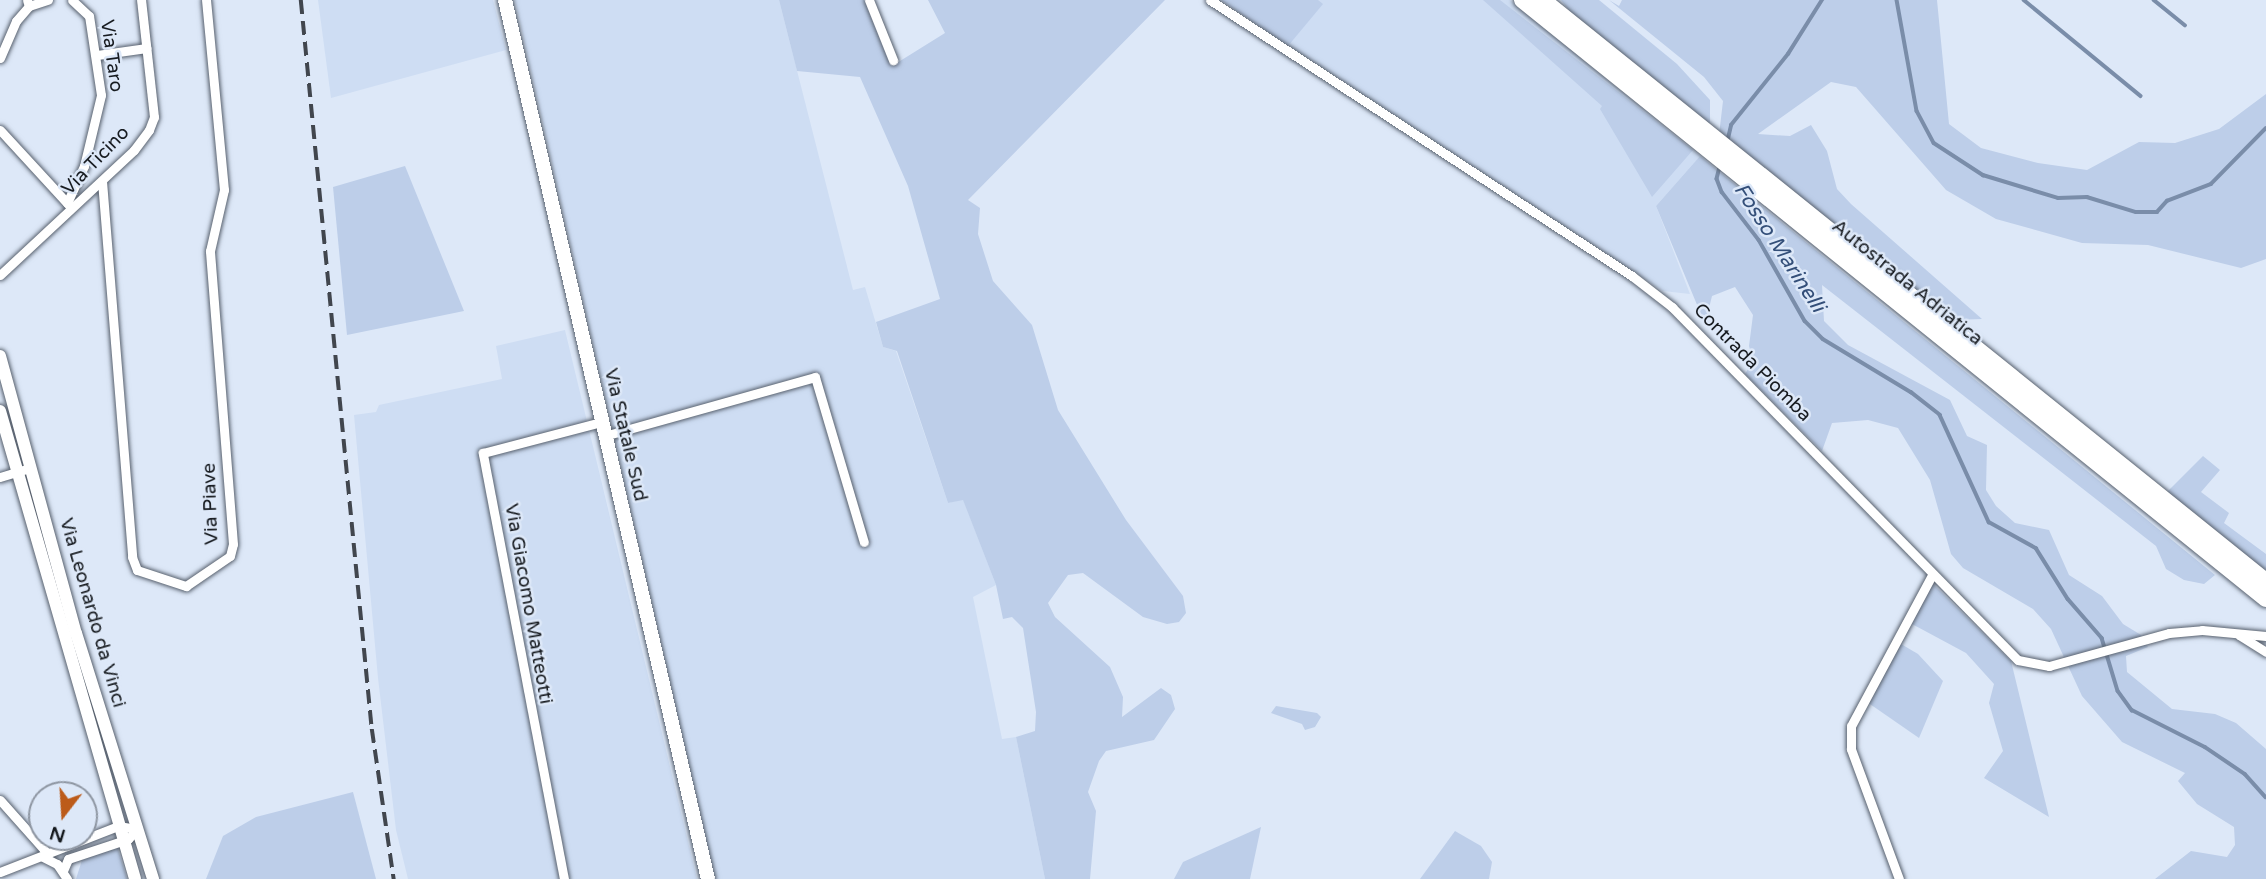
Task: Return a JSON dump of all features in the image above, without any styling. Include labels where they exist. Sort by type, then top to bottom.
[{"type":"highway","points":[[1510,0],[1528,15],[1542,8]]},
{"type":"highway","name":"Autostrada Adriatica","points":[[1522,0],[1542,8],[1582,32],[2266,599]]},
{"type":"highway","points":[[1557,0],[1573,13],[1582,32]]},
{"type":"highway","name":"Autostrada Adriatica","points":[[1542,8],[1675,123],[1845,252],[2266,581]]},
{"type":"main road","name":"Via Statale Sud","points":[[505,0],[708,879]]},
{"type":"street","points":[[0,58],[28,3],[48,0]]},
{"type":"street","name":"Via Taro","points":[[70,206],[96,125],[101,95],[89,16],[72,0]]},
{"type":"street","name":"Via Ticino","points":[[0,275],[70,206],[102,181],[134,150],[153,117],[141,0]]},
{"type":"street","name":"Via Piave","points":[[102,181],[132,557],[137,570],[186,586],[230,556],[233,544],[211,251],[224,190],[206,0]]},
{"type":"street","points":[[869,0],[894,60]]},
{"type":"street","name":"Contrada Piomba","points":[[1210,0],[1632,276],[1672,307],[2018,660],[2049,666],[2169,633],[2235,632],[2266,636]]},
{"type":"street","points":[[97,55],[147,48]]},
{"type":"street","points":[[0,130],[70,206]]},
{"type":"street","name":"Via Leonardo da Vinci","points":[[0,356],[115,759],[153,879]]},
{"type":"street","points":[[603,429],[815,377],[864,542]]},
{"type":"street","name":"Via Leonardo da Vinci","points":[[0,411],[87,723],[135,879]]},
{"type":"street","name":"Via Giacomo Matteotti","points":[[564,879],[483,453],[603,429]]},
{"type":"street","points":[[0,477],[30,468]]},
{"type":"street","points":[[1899,879],[1851,749],[1851,726],[1932,575]]},
{"type":"street","points":[[2235,632],[2266,652]]},
{"type":"street","points":[[87,723],[98,725],[108,753],[115,759]]},
{"type":"street","points":[[0,800],[45,856],[65,875]]},
{"type":"street","points":[[0,872],[118,826],[136,829]]},
{"type":"street","points":[[45,856],[73,856],[123,841],[136,829]]},
{"type":"street","points":[[65,875],[65,862],[73,856]]},
{"type":"shaded area","points":[[318,0],[493,0],[506,50],[331,98]]},
{"type":"shaded area","points":[[515,0],[779,0],[853,290],[865,287],[883,347],[896,351],[948,503],[963,499],[996,585],[973,597],[1002,739],[1016,737],[1045,879],[715,879]]},
{"type":"shaded area","points":[[779,0],[865,0],[892,66],[945,33],[928,0],[1165,0],[968,200],[980,208],[978,234],[993,281],[1032,325],[1058,410],[1126,520],[1183,596],[1186,613],[1179,622],[1167,624],[1143,617],[1083,573],[1068,575],[1048,603],[1055,617],[1110,667],[1123,697],[1122,717],[1161,688],[1171,695],[1175,709],[1154,740],[1106,751],[1099,761],[1088,792],[1096,811],[1090,879],[1045,879],[1016,737],[1035,731],[1036,712],[1023,628],[1012,617],[1003,619],[996,585],[963,500],[948,503],[897,351],[883,347],[876,322],[940,299],[908,186],[860,77],[797,71]]},
{"type":"shaded area","points":[[1221,0],[1318,0],[1323,4],[1288,46]]},
{"type":"shaded area","points":[[1243,0],[1510,0],[1700,156],[1656,206],[1690,294],[1663,291],[1252,22]]},
{"type":"shaded area","points":[[1483,0],[1500,0],[1693,150],[1652,197],[1600,109],[1602,106]]},
{"type":"shaded area","points":[[1561,0],[1599,0],[1677,64],[1710,100],[1710,128],[1581,26]]},
{"type":"shaded area","points":[[1609,0],[1619,6],[1622,0],[1937,0],[1949,124],[1981,148],[2038,163],[2087,170],[2139,142],[2175,143],[2219,129],[2266,94],[2266,259],[2241,268],[2148,245],[2082,243],[1996,219],[1946,190],[1856,87],[1831,82],[1758,134],[1790,136],[1811,125],[1827,151],[1837,189],[1982,319],[1952,320],[1719,135],[1723,101],[1704,77]]},
{"type":"shaded area","points":[[1700,156],[2215,575],[2204,584],[2184,580],[2166,569],[2156,546],[1822,285],[1824,321],[1848,345],[1950,400],[1967,436],[1987,445],[1986,490],[1996,506],[2015,523],[2049,530],[2069,575],[2102,596],[2123,624],[2141,635],[2148,647],[2126,656],[2127,672],[2172,709],[2215,714],[2236,723],[2266,749],[2266,879],[2155,879],[2191,851],[2227,857],[2235,845],[2234,827],[2197,804],[2178,781],[2185,773],[2122,742],[2082,696],[2051,629],[2033,609],[1963,568],[1951,554],[1930,480],[1898,428],[1868,420],[1832,423],[1822,451],[1745,374],[1753,361],[1749,346],[1753,315],[1735,287],[1712,296],[1705,324],[1656,206]]},
{"type":"shaded area","points":[[405,166],[464,311],[347,335],[333,187]]},
{"type":"shaded area","points":[[565,330],[697,879],[408,879],[396,830],[378,678],[354,415],[376,412],[379,405],[502,379],[496,346]]},
{"type":"shaded area","points":[[2203,456],[2220,470],[2201,492],[2229,513],[2224,523],[2266,554],[2266,572],[2167,492]]},
{"type":"shaded area","points":[[1932,583],[2011,661],[2049,817],[1984,778],[2003,751],[1989,703],[1994,684],[1966,653],[1912,624]]},
{"type":"shaded area","points":[[1901,644],[1918,654],[1943,681],[1919,738],[1867,702]]},
{"type":"shaded area","points":[[1276,706],[1317,713],[1321,717],[1315,727],[1305,730],[1302,724],[1271,713]]},
{"type":"shaded area","points":[[353,792],[376,879],[206,879],[223,836],[256,817]]},
{"type":"shaded area","points":[[1261,827],[1250,879],[1174,879],[1183,862]]},
{"type":"shaded area","points":[[1455,831],[1481,846],[1492,862],[1489,879],[1420,879]]},
{"type":"shaded area","points":[[117,846],[127,879],[76,879],[82,860]]},
{"type":"waterway","name":"Fosso Marinelli","points":[[1727,143],[1731,125],[1788,54],[1822,0]]},
{"type":"waterway","points":[[1897,0],[1917,111],[1934,143],[1983,175],[2058,198],[2087,197],[2136,212],[2157,212],[2167,201],[2211,184],[2266,128]]},
{"type":"waterway","points":[[2024,0],[2141,96]]},
{"type":"waterway","points":[[2154,0],[2185,25]]},
{"type":"waterway","name":"Fosso Marinelli","points":[[1720,167],[1717,179],[1722,192],[1759,240],[1805,321],[1823,339],[1911,392],[1940,415],[1989,522],[2036,548],[2068,599],[2102,638],[2118,691],[2132,710],[2205,747],[2245,774],[2266,797]]},
{"type":"railway","points":[[301,0],[372,729],[394,879]]}]
